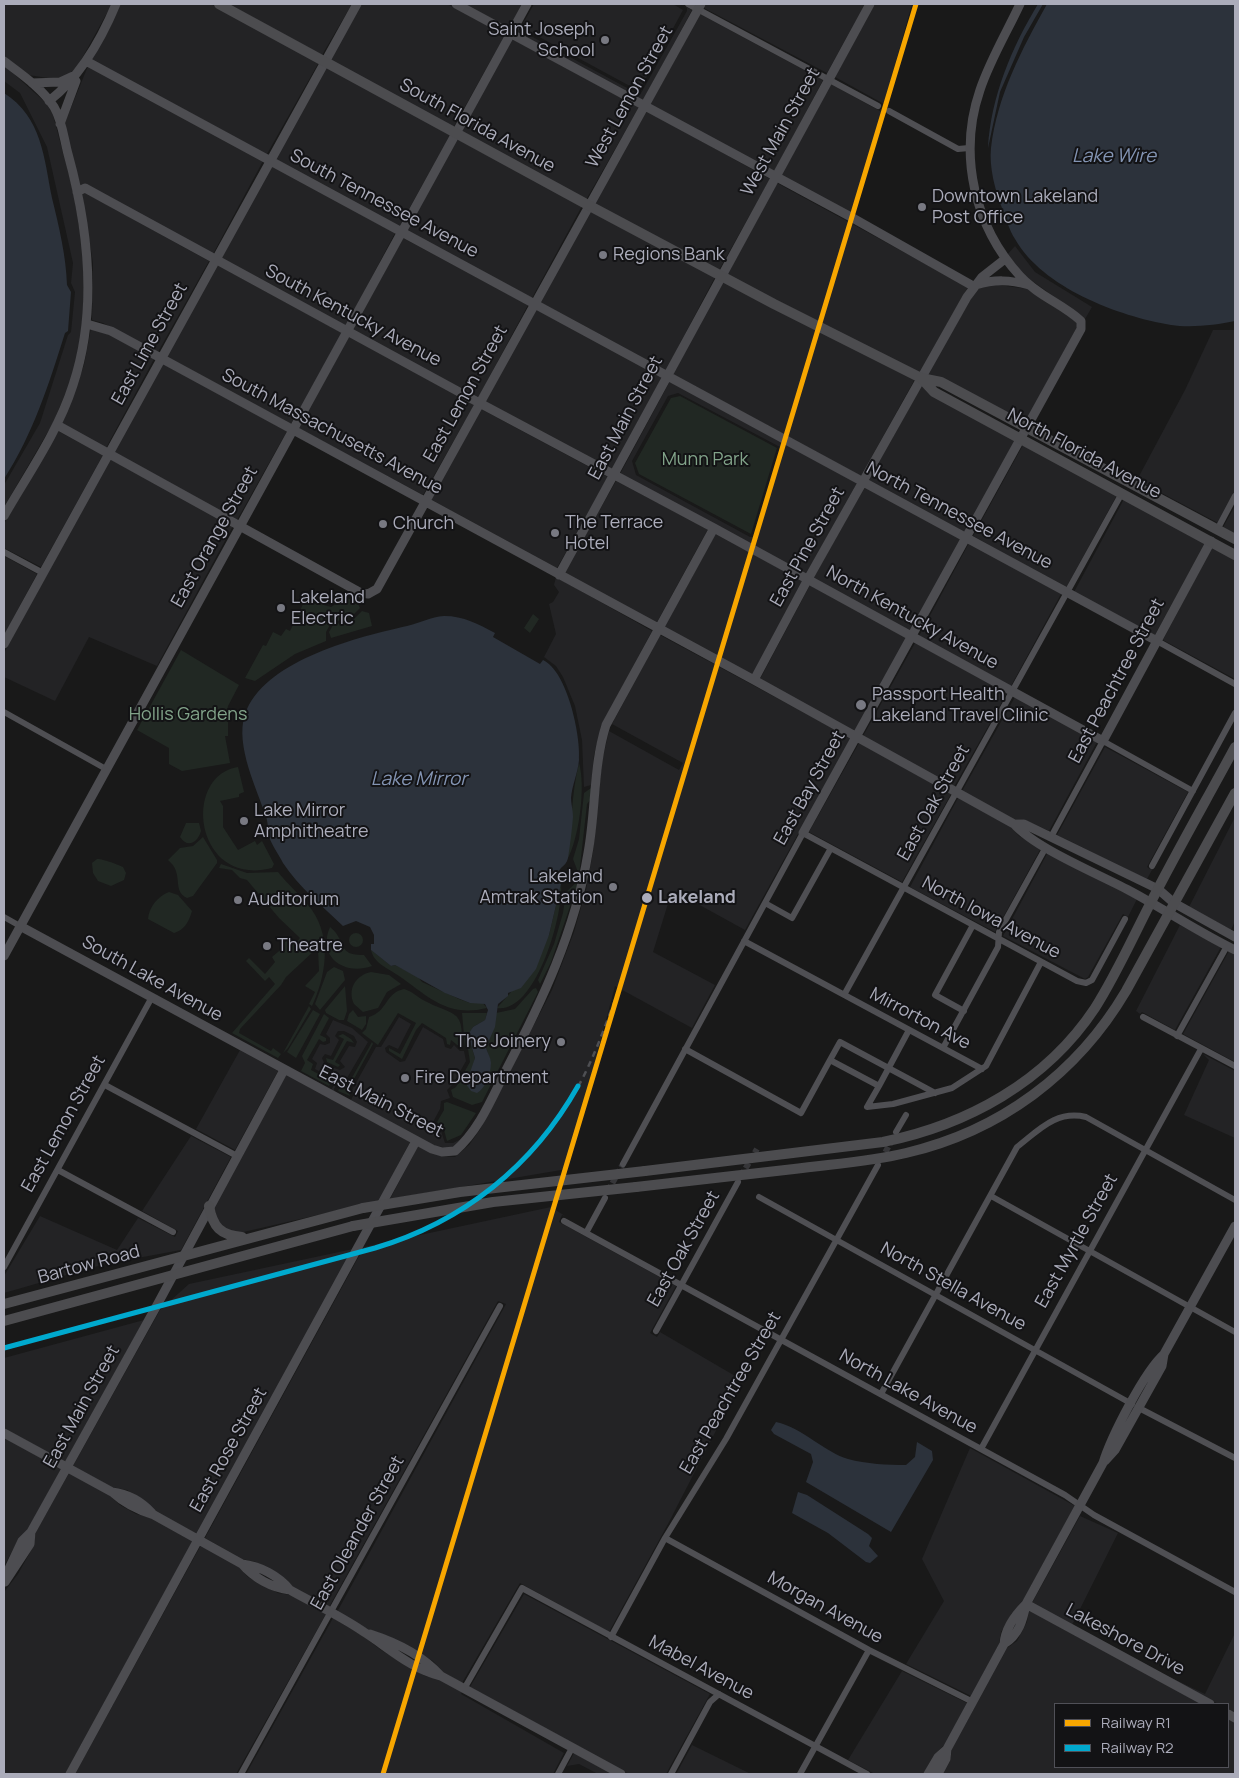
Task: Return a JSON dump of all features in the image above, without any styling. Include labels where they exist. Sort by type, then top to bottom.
[{"type":"main road","name":"South Florida Avenue","points":[[222,4],[455,134],[721,276]]},
{"type":"main road","name":"North Florida Avenue","points":[[721,276],[921,378],[941,382],[1170,506],[1235,539]]},
{"type":"main road","name":"North Florida Avenue","points":[[921,378],[934,392],[1235,555]]},
{"type":"main road","points":[[1122,493],[1130,493],[1155,505],[1170,506]]},
{"type":"main road","name":"Bartow Road","points":[[4,1304],[363,1208],[468,1190],[883,1142],[935,1129],[984,1108],[1040,1069],[1080,1029],[1106,989],[1150,903],[1235,747]]},
{"type":"main road","name":"Bartow Road","points":[[4,1321],[353,1226],[493,1202],[882,1158],[931,1147],[979,1128],[1046,1086],[1078,1057],[1116,1008],[1235,793]]},
{"type":"main road","points":[[209,1206],[217,1229],[232,1236],[248,1238]]},
{"type":"street","points":[[49,101],[66,88],[80,71],[116,4]]},
{"type":"street","name":"East Lime Street","points":[[4,644],[269,160],[357,4]]},
{"type":"street","points":[[456,4],[973,286],[991,280],[1002,280],[1030,286]]},
{"type":"street","name":"East Orange Street","points":[[4,956],[527,4]]},
{"type":"street","points":[[688,4],[699,6],[878,106]]},
{"type":"street","name":"West Main Street","points":[[721,276],[870,4]]},
{"type":"street","points":[[1020,4],[980,90],[969,148],[978,203],[989,233],[1005,259],[1030,286]]},
{"type":"street","name":"West Lemon Street","points":[[588,205],[699,6]]},
{"type":"street","points":[[4,61],[32,83],[49,101],[60,124],[77,192],[89,263],[87,324],[80,363],[57,425],[4,516]]},
{"type":"street","name":"South Tennessee Avenue","points":[[86,61],[668,375]]},
{"type":"street","points":[[32,83],[65,82],[80,71]]},
{"type":"street","points":[[60,124],[80,71]]},
{"type":"street","points":[[890,111],[958,148],[969,148]]},
{"type":"street","name":"South Kentucky Avenue","points":[[77,192],[85,188],[614,475]]},
{"type":"street","name":"East Lemon Street","points":[[240,526],[361,593],[368,594],[377,589],[588,205]]},
{"type":"street","points":[[973,286],[1005,259]]},
{"type":"street","name":"East Main Street","points":[[559,574],[721,276]]},
{"type":"street","name":"East Pine Street","points":[[754,680],[808,579],[973,286]]},
{"type":"street","name":"East Bay Street","points":[[623,1164],[1081,329],[1081,321],[1030,286]]},
{"type":"street","name":"South Massachusetts Avenue","points":[[87,324],[102,326],[754,680],[1014,824]]},
{"type":"street","name":"North Tennessee Avenue","points":[[668,375],[1235,684]]},
{"type":"street","points":[[57,425],[240,526]]},
{"type":"street","name":"North Kentucky Avenue","points":[[614,475],[808,579],[1193,791]]},
{"type":"street","name":"East Oak Street","points":[[844,995],[897,896],[904,888],[1122,493]]},
{"type":"street","points":[[1217,530],[1235,496]]},
{"type":"street","name":"East Main Street","points":[[4,1579],[22,1541],[31,1532],[67,1468],[284,1070],[416,1141],[442,1152],[455,1151],[466,1142],[476,1129],[549,985],[570,930],[582,889],[589,851],[601,741],[606,725],[714,528]]},
{"type":"street","name":"East Peachtree Street","points":[[1052,837],[1211,541]]},
{"type":"street","points":[[4,552],[43,573]]},
{"type":"street","points":[[4,712],[106,769]]},
{"type":"street","points":[[1152,866],[1235,713]]},
{"type":"street","points":[[1014,824],[1024,824],[1158,889],[1174,903],[1234,934]]},
{"type":"street","points":[[1014,824],[1021,832],[1046,847],[1231,948],[1177,1036]]},
{"type":"street","name":"North Iowa Avenue","points":[[803,833],[1077,981],[1086,983],[1092,980],[1125,919]]},
{"type":"street","points":[[943,1048],[998,948],[999,932],[1046,847]]},
{"type":"street","points":[[765,904],[792,918],[831,848]]},
{"type":"street","name":"South Lake Avenue","points":[[4,917],[284,1070]]},
{"type":"street","points":[[964,1011],[936,996],[973,925]]},
{"type":"street","name":"Mirrorton Ave","points":[[744,941],[982,1069]]},
{"type":"street","points":[[909,1030],[867,1107],[893,1104],[952,1088],[982,1069],[990,1060],[1042,962]]},
{"type":"street","name":"East Lemon Street","points":[[4,1267],[6,1259],[58,1170],[152,997]]},
{"type":"street","points":[[1143,1017],[1235,1066]]},
{"type":"street","points":[[686,1049],[801,1113],[840,1042],[935,1093]]},
{"type":"street","name":"East Myrtle Street","points":[[981,1449],[1201,1049]]},
{"type":"street","points":[[830,1060],[879,1086]]},
{"type":"street","points":[[105,1085],[237,1156]]},
{"type":"street","points":[[880,1394],[1017,1147],[1046,1124],[1060,1117],[1072,1114],[1086,1117],[1235,1200]]},
{"type":"street","points":[[896,1132],[906,1115]]},
{"type":"street","name":"East Rose Street","points":[[70,1774],[416,1141]]},
{"type":"street","name":"East Peachtree Street","points":[[611,1637],[665,1538],[726,1438],[878,1165]]},
{"type":"street","points":[[58,1170],[173,1232]]},
{"type":"street","name":"East Oak Street","points":[[656,1331],[738,1182]]},
{"type":"street","points":[[991,1196],[1235,1332]]},
{"type":"street","name":"North Stella Avenue","points":[[759,1197],[1135,1406],[1235,1458]]},
{"type":"street","points":[[586,1233],[605,1198]]},
{"type":"street","name":"North Lake Avenue","points":[[564,1221],[981,1449],[1080,1505],[1094,1515],[1235,1592]]},
{"type":"street","points":[[928,1774],[938,1757],[947,1749],[1004,1644],[1005,1634],[1015,1615],[1026,1604],[1103,1463],[1116,1450],[1135,1406],[1162,1366],[1164,1354],[1235,1226]]},
{"type":"street","name":"East Oleander Street","points":[[241,1774],[500,1306]]},
{"type":"street","points":[[4,1433],[112,1492],[122,1502],[154,1515],[242,1564],[250,1573],[261,1580],[279,1589],[290,1590],[365,1632],[387,1650],[427,1672],[441,1676],[464,1688],[621,1774]]},
{"type":"street","name":"East Main Street","points":[[4,1584],[14,1572],[30,1544],[31,1532]]},
{"type":"street","name":"Morgan Avenue","points":[[665,1538],[869,1650],[973,1702]]},
{"type":"street","name":"Mabel Avenue","points":[[464,1688],[522,1588],[867,1774]]},
{"type":"street","name":"Lakeshore Drive","points":[[1026,1604],[1208,1703]]},
{"type":"street","points":[[800,1774],[869,1650]]},
{"type":"street","points":[[671,1774],[710,1702],[719,1694]]},
{"type":"street","points":[[558,1774],[572,1748]]},
{"type":"street","points":[[938,1774],[946,1759],[947,1749]]},
{"type":"shaded area","points":[[4,4],[112,4],[76,69],[63,78],[48,78],[28,75],[4,56]]},
{"type":"shaded area","points":[[121,4],[211,4],[319,62],[267,154],[91,60]]},
{"type":"shaded area","points":[[229,4],[352,4],[322,55]]},
{"type":"shaded area","points":[[362,4],[447,4],[505,35],[453,128],[330,60]]},
{"type":"shaded area","points":[[464,4],[522,4],[509,28]]},
{"type":"shaded area","name":"Saint Joseph School","points":[[534,4],[673,4],[683,10],[639,91],[521,27]]},
{"type":"shaded area","points":[[680,4],[692,10],[643,101],[516,32],[518,29],[640,95],[687,11],[687,8]]},
{"type":"shaded area","points":[[706,4],[865,4],[827,73],[704,8]]},
{"type":"shaded area","points":[[875,4],[912,4],[884,104],[835,77]]},
{"type":"shaded area","points":[[700,14],[823,80],[774,172],[650,105]]},
{"type":"shaded area","points":[[512,39],[639,107],[586,200],[461,132]]},
{"type":"shaded area","points":[[4,65],[46,103],[53,115],[73,190],[85,263],[83,323],[76,362],[69,385],[53,423],[4,507],[4,485],[40,423],[68,335],[71,332],[75,292],[71,283],[73,263],[47,147],[20,93],[4,81]]},
{"type":"shaded area","points":[[88,66],[263,161],[213,254],[80,186],[64,125]]},
{"type":"shaded area","points":[[326,66],[450,135],[399,227],[275,159]]},
{"type":"shaded area","points":[[831,84],[880,111],[883,106],[853,214],[781,176]]},
{"type":"shaded area","points":[[647,111],[770,179],[719,270],[593,204]]},
{"type":"shaded area","points":[[457,139],[582,206],[532,298],[407,231]]},
{"type":"shaded area","points":[[271,165],[395,233],[346,326],[221,259]]},
{"type":"shaded area","points":[[777,183],[968,287],[919,373],[727,275]]},
{"type":"shaded area","points":[[85,193],[209,261],[158,352],[103,323],[92,320],[93,263],[82,195]]},
{"type":"shaded area","points":[[590,211],[715,277],[666,370],[540,302]]},
{"type":"shaded area","points":[[403,238],[528,305],[478,398],[353,330]]},
{"type":"shaded area","points":[[1015,246],[1035,272],[1092,307],[1085,319],[1024,275],[1007,255]]},
{"type":"shaded area","points":[[217,265],[342,333],[291,424],[166,356]]},
{"type":"shaded area","points":[[723,281],[915,379],[861,476],[673,374]]},
{"type":"shaded area","points":[[992,284],[1028,289],[1077,322],[1077,327],[1025,423],[927,375],[976,290]]},
{"type":"shaded area","points":[[536,309],[662,377],[612,470],[485,402]]},
{"type":"shaded area","points":[[91,328],[100,330],[154,359],[106,448],[62,424],[84,365]]},
{"type":"shaded area","points":[[1213,330],[1235,330],[1235,496],[1220,524],[1137,480],[1185,390]]},
{"type":"shaded area","points":[[349,337],[474,405],[423,495],[298,428]]},
{"type":"shaded area","points":[[162,363],[287,431],[237,520],[114,452]]},
{"type":"shaded area","points":[[670,381],[857,483],[806,574],[620,474]],"holes":[[[678,393],[780,447],[754,537],[750,537],[636,475],[632,461],[668,396]]]},
{"type":"shaded area","points":[[922,385],[1015,441],[965,532],[869,480]]},
{"type":"shaded area","points":[[481,409],[608,477],[557,568],[430,499]]},
{"type":"shaded area","points":[[58,431],[103,455],[41,567],[4,548],[4,524]]},
{"type":"shaded area","points":[[1023,445],[1117,495],[1066,588],[973,536]]},
{"type":"shaded area","points":[[110,459],[233,526],[157,666],[89,637],[55,701],[4,677],[4,653]]},
{"type":"shaded area","points":[[616,481],[708,529],[656,624],[564,573]]},
{"type":"shaded area","points":[[865,487],[962,539],[911,632],[813,578]]},
{"type":"shaded area","points":[[1124,499],[1205,543],[1155,635],[1074,592]]},
{"type":"shaded area","points":[[1235,506],[1235,535],[1222,529]]},
{"type":"shaded area","points":[[716,533],[802,581],[752,675],[664,628]]},
{"type":"shaded area","points":[[969,543],[1061,594],[1011,686],[919,636]]},
{"type":"shaded area","points":[[1212,547],[1235,559],[1235,679],[1163,640]]},
{"type":"shaded area","points":[[4,556],[37,574],[4,635]]},
{"type":"shaded area","points":[[556,577],[652,631],[601,726],[594,755],[591,785],[584,787],[582,740],[575,706],[563,677],[556,666],[544,657],[556,634],[549,604],[553,602],[559,592],[554,585]]},
{"type":"shaded area","points":[[810,585],[907,638],[855,732],[760,679]]},
{"type":"shaded area","points":[[660,635],[851,738],[745,930],[676,892],[671,894],[653,952],[715,985],[692,1028],[615,986],[567,1169],[390,1199],[418,1146],[441,1156],[455,1157],[469,1145],[479,1131],[552,990],[574,932],[586,890],[593,852],[602,761],[609,731],[679,770],[683,763],[612,724]]},
{"type":"shaded area","points":[[915,643],[1007,693],[954,787],[863,736]]},
{"type":"shaded area","points":[[1015,697],[1097,742],[1049,831],[1025,820],[1013,819],[962,791]]},
{"type":"shaded area","points":[[859,743],[951,794],[902,882],[809,832]]},
{"type":"shaded area","points":[[1105,747],[1188,792],[1147,867],[1152,870],[1147,879],[1057,835]]},
{"type":"shaded area","points":[[958,798],[1010,826],[1019,836],[1041,848],[995,932],[910,887]]},
{"type":"shaded area","points":[[1235,817],[1235,921],[1231,930],[1189,907]]},
{"type":"shaded area","points":[[1048,852],[1137,899],[1128,917],[1123,914],[1088,977],[1085,979],[1003,936]]},
{"type":"shaded area","points":[[1180,925],[1221,947],[1175,1030],[1142,1012],[1140,1014],[1136,1011]]},
{"type":"shaded area","points":[[1229,951],[1235,954],[1235,1062],[1183,1034]]},
{"type":"shaded area","points":[[399,1017],[411,1024],[398,1049],[389,1045],[385,1048],[386,1052],[400,1062],[405,1061],[423,1027],[443,1039],[445,1047],[451,1049],[454,1045],[460,1051],[464,1051],[466,1061],[453,1084],[447,1090],[450,1098],[441,1101],[440,1109],[433,1122],[441,1131],[445,1143],[453,1143],[463,1138],[453,1148],[433,1146],[351,1100],[354,1094],[352,1090],[376,1047],[381,1047]]},
{"type":"shaded area","points":[[333,1020],[352,1028],[368,1042],[347,1078],[339,1079],[334,1089],[335,1092],[331,1090],[337,1080],[337,1074],[331,1070],[326,1075],[315,1069],[317,1063],[312,1059],[320,1044],[330,1043],[330,1038],[326,1034]],"holes":[[[338,1031],[344,1031],[354,1036],[357,1042],[355,1047],[349,1046],[340,1061],[345,1067],[340,1070],[325,1065],[322,1058],[325,1054],[331,1056],[339,1040],[335,1036]]]},
{"type":"shaded area","points":[[240,1050],[278,1071],[235,1150],[196,1129]]},
{"type":"shaded area","points":[[1203,1054],[1235,1071],[1235,1138],[1184,1115],[1209,1060]]},
{"type":"shaded area","points":[[286,1075],[410,1142],[379,1201],[239,1233],[220,1227],[214,1207]]},
{"type":"shaded area","points":[[191,1136],[231,1157],[181,1250],[105,1264],[4,1293],[4,1276],[40,1216],[117,1250],[138,1218],[175,1237],[178,1231],[142,1211]]},
{"type":"shaded area","points":[[551,1207],[565,1216],[562,1215],[559,1222],[676,1286],[650,1333],[657,1337],[660,1332],[742,1380],[669,1522],[609,1632],[520,1583],[462,1683],[443,1672],[433,1661],[388,1636],[367,1629],[337,1612],[506,1304],[498,1301],[329,1607],[294,1588],[284,1578],[256,1562],[242,1559],[205,1538],[364,1247]]},
{"type":"shaded area","points":[[353,1249],[197,1534],[156,1512],[144,1500],[127,1490],[111,1487],[73,1466],[160,1310],[189,1284]]},
{"type":"shaded area","points":[[144,1320],[65,1462],[4,1428],[4,1358]]},
{"type":"shaded area","points":[[4,1437],[61,1469],[29,1528],[19,1539],[4,1566]]},
{"type":"shaded area","points":[[970,1448],[1075,1506],[1024,1599],[1012,1613],[1001,1632],[999,1644],[971,1696],[906,1664],[944,1601],[922,1559]]},
{"type":"shaded area","points":[[69,1473],[108,1494],[120,1505],[136,1514],[152,1518],[193,1541],[65,1774],[4,1774],[4,1592],[18,1574],[33,1547],[36,1532]]},
{"type":"shaded area","points":[[1080,1516],[1118,1533],[1072,1625],[1032,1603]]},
{"type":"shaded area","points":[[201,1545],[238,1566],[248,1577],[278,1593],[291,1595],[326,1614],[236,1774],[75,1774]]},
{"type":"shaded area","points":[[524,1594],[710,1694],[666,1774],[629,1774],[470,1687]]},
{"type":"shaded area","points":[[1029,1610],[1200,1703],[1054,1703],[1054,1768],[1229,1768],[1229,1719],[1235,1723],[1235,1774],[943,1774],[950,1761],[952,1749],[1007,1648],[1017,1641],[1027,1622]]},
{"type":"shaded area","points":[[333,1618],[425,1676],[439,1679],[462,1692],[461,1694],[564,1753],[553,1774],[246,1774]]},
{"type":"shaded area","points":[[1235,1633],[1235,1714],[1229,1711],[1229,1703],[1216,1703],[1157,1671],[1205,1694]]},
{"type":"shaded area","points":[[902,1671],[967,1703],[945,1744],[934,1755],[923,1774],[875,1774],[848,1760]]},
{"type":"shaded area","points":[[692,1745],[751,1774],[676,1774]]},
{"type":"shaded area","points":[[574,1753],[613,1774],[598,1774],[579,1764],[567,1766]]},
{"type":"green space","name":"Munn Park","points":[[680,396],[777,448],[751,534],[639,474],[635,463],[671,398]]},
{"type":"green space","points":[[315,596],[324,605],[331,607],[344,596],[358,604],[360,608],[351,617],[331,623],[326,632],[326,641],[295,654],[255,681],[245,678],[263,645],[266,646],[273,632],[281,636],[286,629],[290,631],[304,602],[310,605]]},
{"type":"green space","points":[[362,611],[369,613],[372,626],[331,638],[329,632],[333,625],[354,619]]},
{"type":"green space","points":[[533,614],[539,619],[530,633],[524,628]]},
{"type":"green space","name":"Hollis Gardens","points":[[181,650],[239,685],[228,706],[225,721],[228,722],[228,736],[225,736],[230,763],[182,771],[169,764],[169,748],[137,730]]},
{"type":"green space","points":[[579,763],[582,785],[580,812],[575,839],[567,860],[574,787]]},
{"type":"green space","points":[[238,767],[244,792],[239,794],[239,797],[220,801],[223,806],[223,827],[238,850],[255,841],[257,845],[262,841],[274,864],[272,868],[246,870],[226,862],[212,847],[205,828],[203,808],[208,789],[220,775]]},
{"type":"green space","points":[[591,788],[591,799],[587,804],[579,875],[573,859],[579,839],[584,793]]},
{"type":"green space","points":[[186,823],[199,823],[201,831],[198,838],[192,843],[186,843],[180,837]]},
{"type":"green space","points":[[203,837],[217,863],[193,896],[187,898],[180,891],[176,871],[168,860],[180,848],[193,846]]},
{"type":"green space","points":[[97,859],[123,867],[126,873],[124,880],[111,886],[98,881],[93,873],[92,863]]},
{"type":"green space","points":[[221,864],[247,873],[278,872],[312,910],[322,933],[325,958],[321,982],[312,1006],[309,1004],[315,992],[305,986],[319,971],[318,950],[315,950],[286,977],[281,985],[240,1029],[239,1033],[271,1051],[273,1048],[281,1054],[278,1058],[232,1033],[275,984],[269,977],[265,981],[246,961],[249,958],[265,974],[275,962],[272,957],[285,946],[284,943],[290,938],[296,943],[300,938],[279,918],[247,880],[240,878],[232,870],[219,868]]},
{"type":"green space","points":[[579,880],[551,962],[540,984],[538,980],[554,944],[563,913],[566,892]]},
{"type":"green space","points":[[561,884],[558,916],[552,938],[545,959],[535,979],[524,995],[511,1006],[497,1008],[511,992],[549,935]]},
{"type":"green space","points":[[169,892],[178,895],[192,911],[186,925],[174,933],[148,919],[150,910],[155,902]]},
{"type":"green space","points":[[330,927],[339,937],[345,950],[355,955],[364,955],[372,966],[352,968],[336,962],[330,955],[327,947]]},
{"type":"green space","points":[[353,933],[359,933],[363,940],[359,947],[353,947],[349,943],[349,937]]},
{"type":"green space","points":[[371,950],[391,966],[395,965],[418,977],[422,982],[470,1003],[482,1002],[487,1008],[460,1010],[449,1008],[429,998],[382,965],[375,959]]},
{"type":"green space","points":[[334,967],[343,971],[345,980],[320,1010],[315,1004],[327,972]]},
{"type":"green space","points":[[371,972],[389,975],[401,984],[387,992],[378,1008],[363,1012],[354,1004],[352,988],[357,979]]},
{"type":"green space","points":[[345,986],[347,1011],[344,1020],[339,1020],[326,1013],[325,1010]]},
{"type":"green space","points":[[536,988],[538,992],[482,1102],[472,1105],[453,1097],[451,1090],[456,1087],[470,1062],[468,1049],[465,1047],[462,1013],[487,1013],[485,1020],[473,1027],[469,1039],[475,1058],[474,1066],[467,1078],[489,1073],[491,1063],[486,1047],[496,1013],[515,1009]]},
{"type":"green space","points":[[404,989],[455,1015],[461,1026],[461,1048],[451,1040],[450,1045],[447,1044],[446,1038],[422,1023],[416,1030],[402,1059],[389,1051],[389,1048],[400,1054],[416,1023],[398,1013],[378,1045],[362,1033],[366,1029],[369,1017],[380,1011],[393,994]]},
{"type":"green space","points":[[309,1006],[311,1009],[288,1048],[283,1053]]},
{"type":"green space","points":[[313,1010],[320,1014],[296,1058],[287,1052]]},
{"type":"green space","points":[[353,1010],[358,1017],[366,1016],[366,1024],[362,1030],[347,1021],[349,1014]]},
{"type":"green space","points":[[324,1014],[329,1018],[320,1035],[326,1038],[326,1041],[323,1042],[319,1039],[307,1060],[313,1064],[311,1070],[328,1079],[331,1074],[334,1076],[329,1086],[301,1071],[305,1063],[302,1056]]},
{"type":"green space","points":[[343,1034],[354,1043],[347,1041],[335,1062],[340,1065],[338,1067],[327,1062],[326,1058],[333,1060],[344,1039],[338,1036]]},
{"type":"green space","points":[[372,1042],[373,1044],[348,1090],[350,1096],[338,1091],[343,1080],[349,1083]]},
{"type":"green space","points":[[447,1102],[476,1113],[461,1135],[447,1141],[444,1130],[437,1122],[444,1110],[444,1103]]},
{"type":"water","points":[[1038,4],[1043,4],[1024,37],[1000,92],[988,148],[993,110],[1004,73],[1020,37]]},
{"type":"water","name":"Lake Wire","points":[[1047,4],[1235,4],[1235,321],[1203,326],[1179,326],[1150,321],[1106,307],[1084,297],[1044,272],[1028,256],[1013,235],[995,186],[991,163],[991,148],[999,110],[1012,73]]},
{"type":"water","points":[[4,93],[17,103],[26,114],[34,126],[39,140],[62,241],[67,285],[71,292],[68,331],[65,333],[32,426],[4,479]]},
{"type":"water","name":"Lake Mirror","points":[[444,616],[458,617],[477,624],[495,633],[493,637],[540,664],[543,660],[552,666],[571,705],[578,735],[579,749],[579,760],[571,798],[573,817],[568,858],[559,872],[558,883],[561,884],[549,935],[536,969],[521,988],[508,993],[508,996],[498,1004],[495,1027],[486,1047],[491,1061],[490,1071],[485,1084],[477,1093],[471,1091],[466,1084],[475,1058],[468,1035],[473,1027],[485,1020],[488,1010],[485,1004],[470,1003],[445,993],[395,965],[391,966],[371,950],[371,944],[374,944],[374,935],[370,927],[356,921],[343,926],[296,880],[283,863],[270,839],[266,817],[246,760],[242,734],[243,721],[247,709],[258,692],[275,676],[295,664],[341,644]]},
{"type":"water","points":[[776,1422],[795,1429],[839,1456],[855,1461],[906,1465],[915,1457],[917,1442],[932,1451],[933,1460],[891,1532],[806,1482],[813,1462],[811,1454],[774,1434],[771,1430]]},
{"type":"water","points":[[798,1492],[807,1495],[868,1534],[872,1538],[869,1546],[878,1556],[870,1563],[866,1562],[828,1533],[792,1513]]},
{"type":"tunnel","points":[[881,1160],[892,1140]]},
{"type":"tunnel","points":[[741,1176],[757,1149]]},
{"type":"tunnel","points":[[608,1191],[623,1164]]},
{"type":"railway","points":[[356,1253],[391,1243],[456,1213],[486,1193],[538,1145],[560,1116],[579,1085],[596,1049],[620,987]]},
{"type":"rail line","name":"R1","points":[[383,1774],[916,4]]},
{"type":"rail line","name":"R2","points":[[4,1348],[375,1248],[407,1237],[438,1223],[493,1187],[517,1166],[560,1115],[578,1086]]},
{"type":"place","name":"Saint Joseph School","points":[[605,40]]},
{"type":"place","name":"Downtown Lakeland Post Office","points":[[922,207]]},
{"type":"place","name":"Regions Bank","points":[[603,255]]},
{"type":"place","name":"Church","points":[[383,524]]},
{"type":"place","name":"The Terrace Hotel","points":[[555,533]]},
{"type":"place","name":"Lakeland Electric","points":[[281,608]]},
{"type":"place","name":"Passport Health Lakeland Travel Clinic","points":[[861,705]]},
{"type":"place","name":"Lake Mirror Amphitheatre","points":[[244,821]]},
{"type":"place","name":"Lakeland Amtrak Station","points":[[613,887]]},
{"type":"place","name":"Lakeland","points":[[647,898]]},
{"type":"place","name":"Auditorium","points":[[238,900]]},
{"type":"place","name":"Theatre","points":[[267,946]]},
{"type":"place","name":"The Joinery","points":[[561,1042]]},
{"type":"place","name":"Fire Department","points":[[405,1078]]}]
